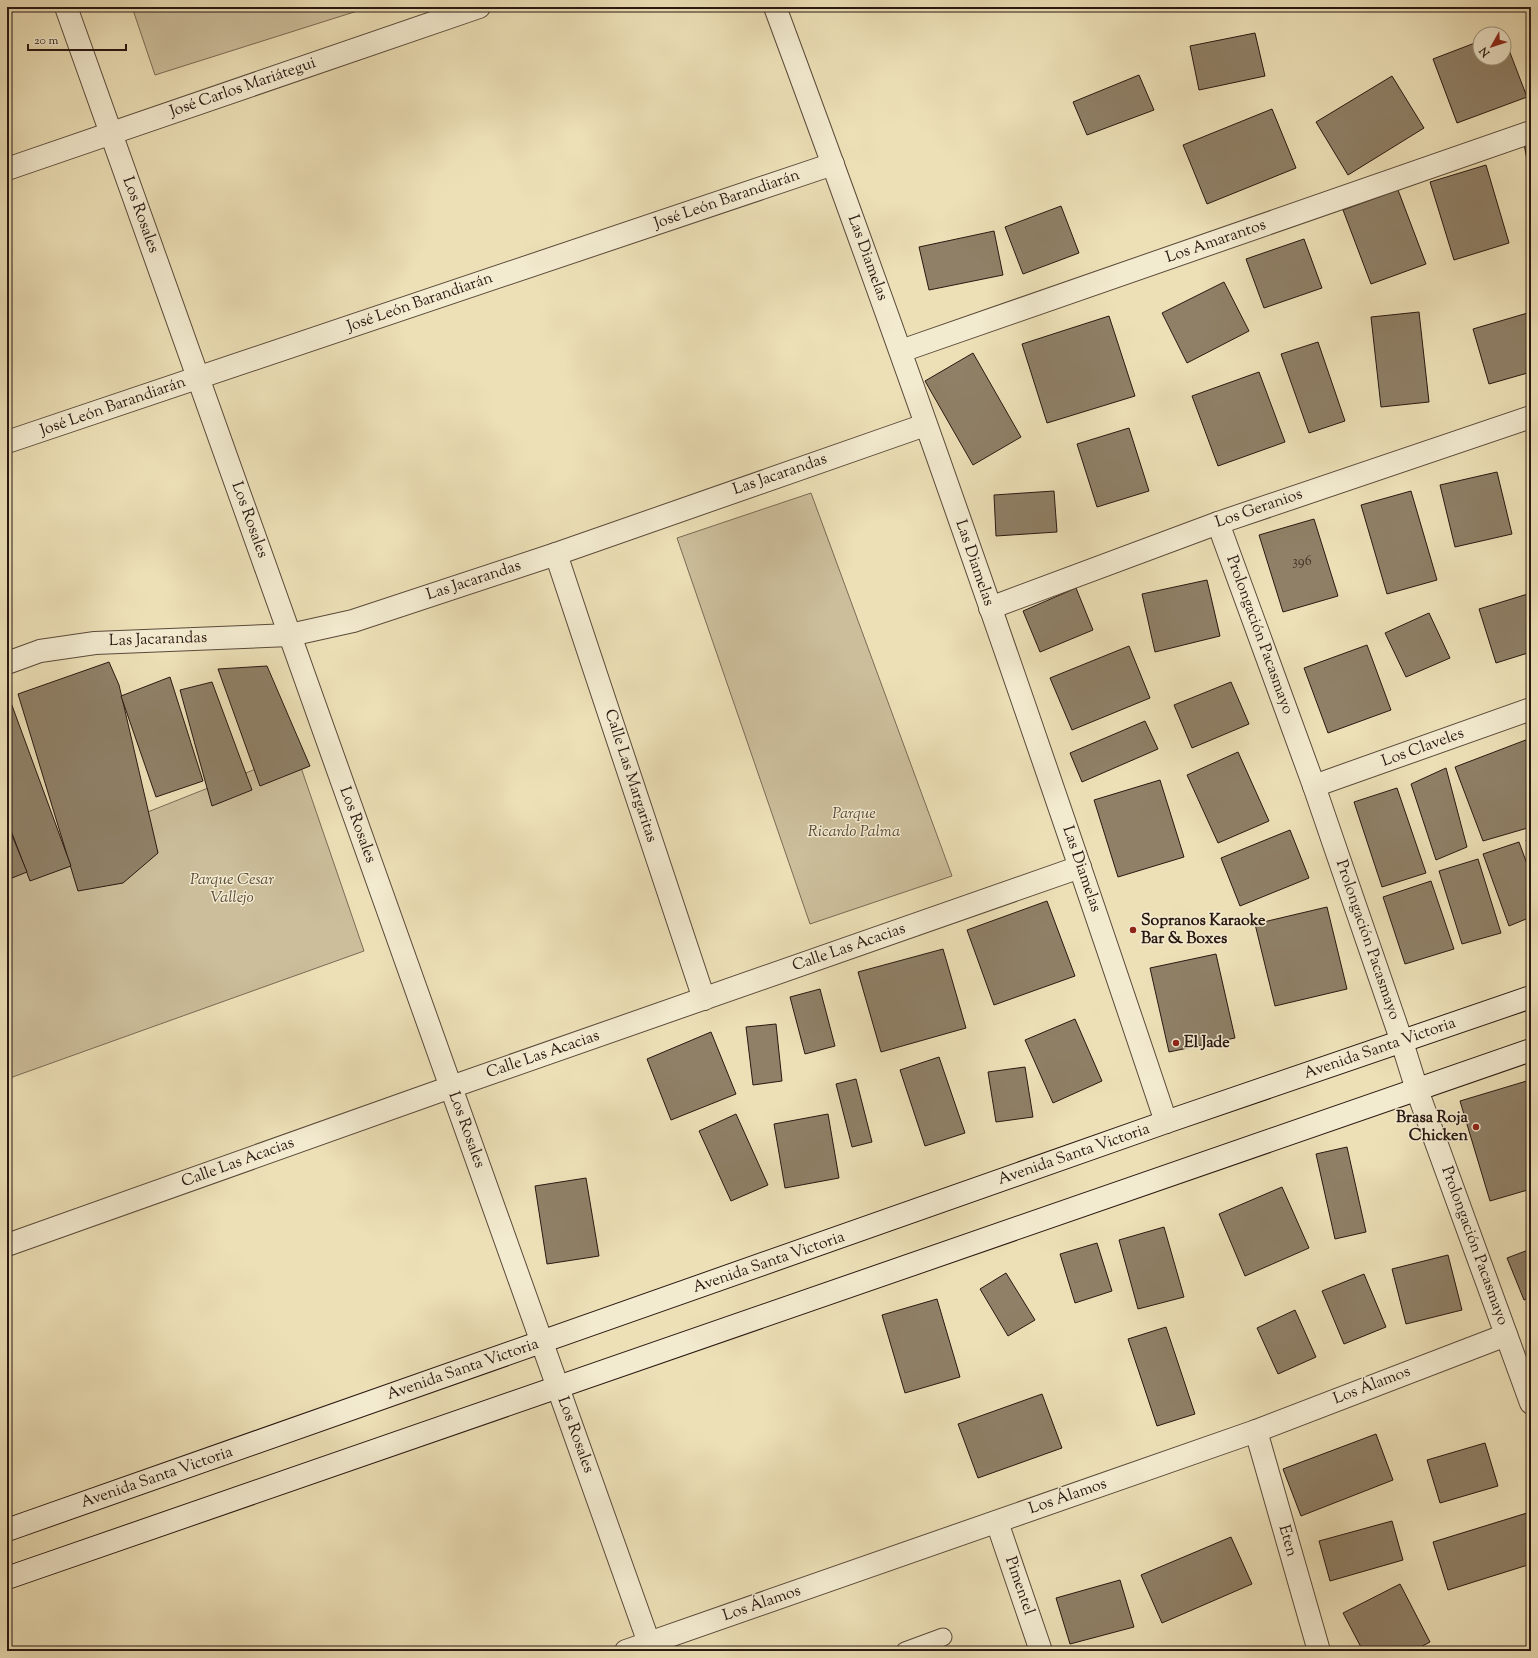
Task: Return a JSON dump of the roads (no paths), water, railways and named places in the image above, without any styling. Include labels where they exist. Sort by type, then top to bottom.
[{"type":"street","name":"Los Rosales","points":[[66,7],[649,1643]]},
{"type":"street","name":"José Carlos Mariátegui","points":[[7,169],[479,7]]},
{"type":"street","name":"Las Diamelas","points":[[775,7],[901,351],[925,425],[1080,867],[1166,1122]]},
{"type":"street","name":"Los Amarantos","points":[[901,351],[1531,132]]},
{"type":"street","name":"José León Barandiarán","points":[[7,442],[833,164]]},
{"type":"street","name":"Los Geranios","points":[[990,608],[1218,524],[1531,416]]},
{"type":"street","name":"Las Jacarandas","points":[[7,663],[40,651],[95,643],[290,636],[353,621],[556,554],[925,425]]},
{"type":"street","name":"Prolongación Pacasmayo","points":[[1218,524],[1314,786],[1417,1090],[1531,1403]]},
{"type":"street","name":"Calle Las Margaritas","points":[[556,554],[704,999]]},
{"type":"street","name":"Los Claveles","points":[[1314,786],[1531,709]]},
{"type":"street","name":"Calle Las Acacias","points":[[7,1245],[450,1087],[1080,867]]},
{"type":"street","name":"Avenida Santa Victoria","points":[[7,1530],[1166,1122],[1531,997]]},
{"type":"street","points":[[7,1578],[1531,1050]]},
{"type":"street","name":"Los Álamos","points":[[626,1651],[1256,1430],[1506,1335]]},
{"type":"street","name":"Eten","points":[[1256,1430],[1319,1651]]},
{"type":"street","name":"Pimentel","points":[[997,1522],[1041,1651]]},
{"type":"lane","points":[[904,1651],[943,1637]]},
{"type":"place","name":"Sopranos Karaoke Bar & Boxes","points":[[1133,930]]},
{"type":"place","name":"El Jade","points":[[1176,1043]]},
{"type":"place","name":"Brasa Roja Chicken","points":[[1476,1127]]},
{"type":"park label","name":"Parque Ricardo Palma","points":[[854,823]]},
{"type":"park label","name":"Parque Cesar Vallejo","points":[[232,889]]}]
